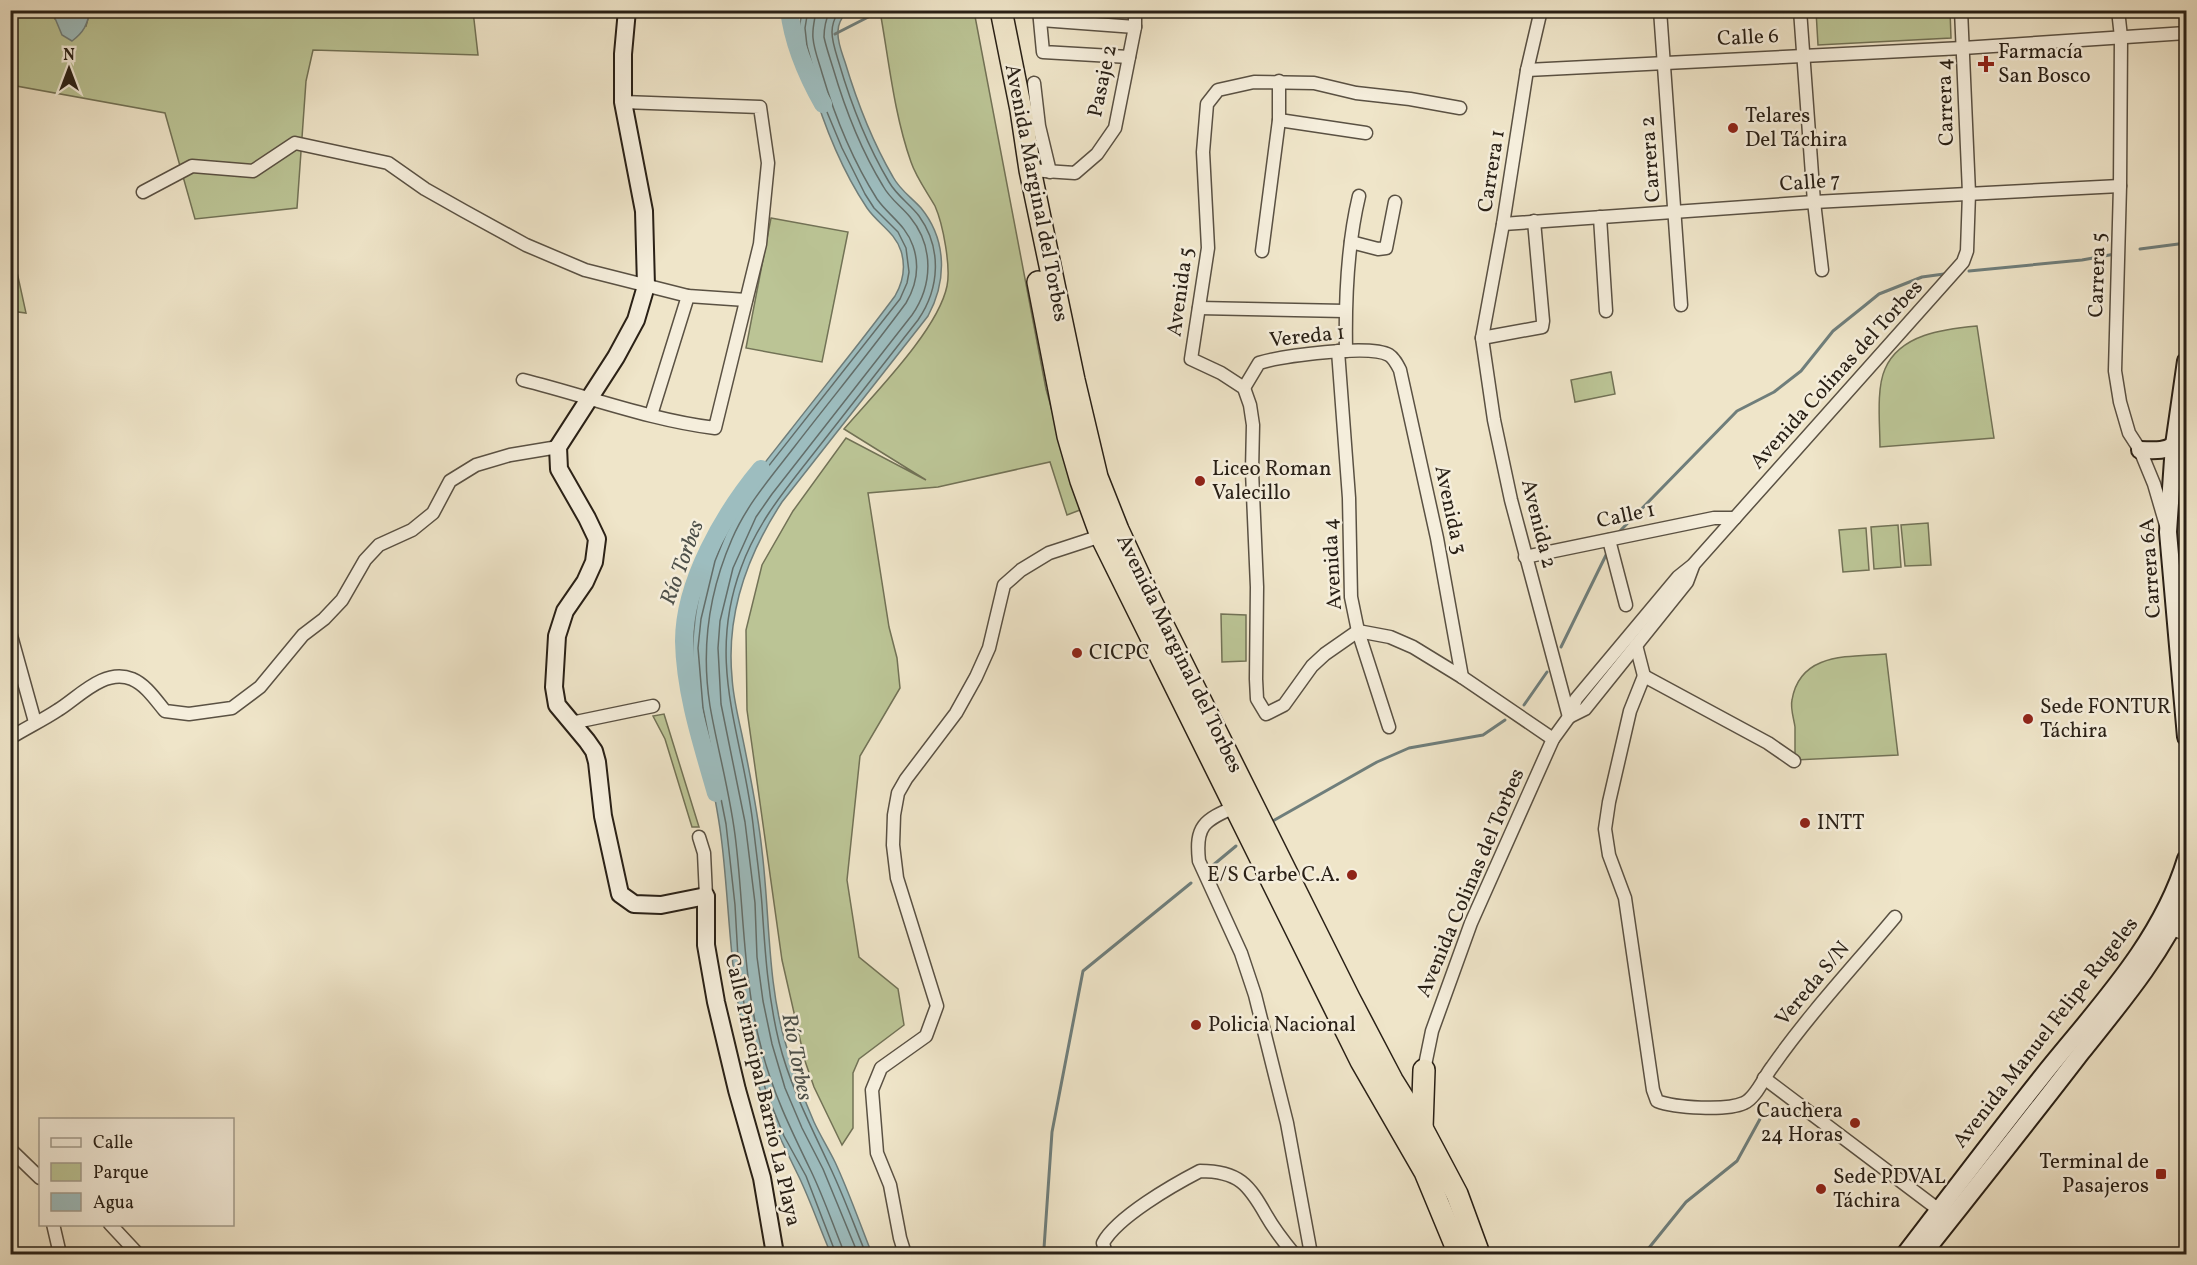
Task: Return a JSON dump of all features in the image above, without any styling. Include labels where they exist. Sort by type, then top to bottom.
[{"type":"highway","name":"Avenida Marginal del Torbes","points":[[987,10],[1057,387],[1081,481],[1101,536],[1242,803],[1392,1080],[1422,1128],[1457,1194],[1479,1254]]},
{"type":"highway","name":"Avenida Marginal del Torbes","points":[[1000,10],[1021,110],[1040,171],[1074,380],[1098,477],[1118,530],[1361,1061],[1425,1172],[1459,1254]]},
{"type":"highway","points":[[1392,1080],[1404,1082],[1418,1077],[1424,1070]]},
{"type":"highway","points":[[1422,1128],[1424,1070]]},
{"type":"street","points":[[627,10],[622,54],[623,102],[644,211],[646,286],[636,320],[616,357],[558,447],[559,469],[597,539],[594,562],[585,582],[565,612],[557,636],[554,687],[557,705],[594,751],[603,816],[620,894],[634,904],[661,905],[706,896],[704,853],[699,837]]},
{"type":"street","name":"Pasaje 2","points":[[1040,171],[1075,173],[1098,154],[1114,128],[1135,27],[1135,10]]},
{"type":"street","name":"Carrera 1","points":[[1482,338],[1503,224],[1527,70],[1541,10]]},
{"type":"street","name":"Carrera 2","points":[[1660,10],[1681,305]]},
{"type":"street","points":[[1800,10],[1814,202],[1822,270]]},
{"type":"street","name":"Carrera 4","points":[[1961,10],[1969,193]]},
{"type":"street","name":"Carrera 5","points":[[2118,10],[2121,37],[2120,186],[2115,371],[2120,402],[2129,433],[2140,450],[2154,484],[2168,531]]},
{"type":"street","points":[[1129,57],[1043,52],[1040,15],[1135,27]]},
{"type":"street","name":"Calle 6","points":[[1527,70],[1963,48],[2187,33]]},
{"type":"street","points":[[1262,251],[1279,120],[1280,81]]},
{"type":"street","name":"Avenida 5","points":[[1244,388],[1221,373],[1191,359],[1208,248],[1203,152],[1207,104],[1218,90],[1254,82],[1280,81],[1314,83],[1356,93],[1460,108]]},
{"type":"street","points":[[1034,83],[1039,126],[1040,171]]},
{"type":"street","points":[[523,380],[688,425],[715,428],[760,244],[768,163],[760,107],[623,102]]},
{"type":"street","points":[[1279,120],[1366,133]]},
{"type":"street","points":[[143,192],[192,165],[253,171],[296,143],[388,163],[425,189],[526,245],[585,270],[688,296],[746,300]]},
{"type":"street","name":"Calle 7","points":[[1503,224],[1814,202],[2120,186]]},
{"type":"street","name":"Avenida Colinas del Torbes","points":[[1424,1070],[1432,1031],[1471,923],[1553,739],[1569,717],[1576,699],[1678,577],[1693,565],[1963,262],[1967,251],[1969,193]]},
{"type":"street","name":"Avenida 4","points":[[1359,196],[1351,242],[1342,351],[1351,597],[1358,631],[1389,727]]},
{"type":"street","points":[[1351,242],[1378,249],[1386,248],[1395,202]]},
{"type":"street","points":[[1600,217],[1606,311]]},
{"type":"street","points":[[1482,338],[1542,327],[1534,221]]},
{"type":"street","points":[[651,415],[688,296]]},
{"type":"street","points":[[1199,308],[1346,311]]},
{"type":"street","name":"Avenida 2","points":[[1482,338],[1494,420],[1525,557],[1569,717]]},
{"type":"street","name":"Vereda 1","points":[[1244,388],[1259,363],[1274,358],[1342,351],[1389,355]]},
{"type":"street","name":"Avenida 3","points":[[1389,355],[1400,370],[1437,538],[1462,676]]},
{"type":"street","name":"Carrera 6A","points":[[2187,361],[2174,445],[2168,531],[2187,737]]},
{"type":"street","points":[[1244,388],[1250,405],[1253,425],[1257,699],[1266,714],[1284,705],[1312,666],[1358,631],[1390,637],[1413,647],[1462,676],[1553,739]]},
{"type":"street","points":[[2140,450],[2168,449],[2174,445]]},
{"type":"street","points":[[10,738],[60,709],[87,687],[112,678],[129,678],[143,685],[165,711],[189,714],[232,708],[260,687],[303,635],[324,619],[342,600],[365,560],[379,545],[412,530],[433,513],[450,481],[476,465],[510,455],[558,447]]},
{"type":"street","name":"Calle 1","points":[[1525,557],[1714,518],[1735,518]]},
{"type":"street","points":[[905,1254],[890,1185],[877,1153],[872,1090],[881,1068],[926,1036],[937,1006],[897,878],[893,845],[894,815],[898,793],[956,713],[976,677],[989,648],[1004,585],[1021,570],[1049,553],[1101,536]]},
{"type":"street","points":[[1609,540],[1626,605]]},
{"type":"street","name":"Avenida Colinas del Torbes","points":[[1569,717],[1585,709],[1687,582],[1693,565]]},
{"type":"street","points":[[10,632],[35,722]]},
{"type":"street","points":[[1636,645],[1644,676],[1767,743],[1794,761]]},
{"type":"street","name":"Vereda S/N","points":[[1644,676],[1630,711],[1605,829],[1609,855],[1624,898],[1653,1090],[1658,1101],[1681,1107],[1732,1106],[1745,1103],[1791,1040],[1895,917]]},
{"type":"street","points":[[571,723],[652,706]]},
{"type":"street","points":[[1242,803],[1212,816],[1200,831],[1197,845],[1199,861],[1241,953],[1255,995],[1287,1123],[1311,1254]]},
{"type":"street","name":"Avenida Manuel Felipe Rugeles","points":[[1905,1254],[2124,974],[2148,940],[2169,903],[2187,859]]},
{"type":"street","name":"Calle Principal Barrio La Playa","points":[[706,896],[706,945],[716,1002],[737,1090],[762,1178],[775,1254]]},
{"type":"street","name":"Avenida Manuel Felipe Rugeles","points":[[1923,1254],[2135,985],[2180,932],[2187,899]]},
{"type":"street","points":[[1764,1078],[1939,1209]]},
{"type":"street","points":[[10,1149],[38,1175]]},
{"type":"street","points":[[1106,1254],[1103,1244],[1107,1236],[1136,1210],[1184,1179],[1200,1171],[1208,1171],[1233,1176],[1255,1194],[1267,1216],[1294,1254]]},
{"type":"street","points":[[53,1226],[60,1254]]},
{"type":"street","points":[[112,1226],[138,1254]]},
{"type":"street","points":[[120,1254],[125,1242]]},
{"type":"green space","points":[[10,11],[52,11],[55,19],[86,26],[90,11],[473,11],[478,55],[313,50],[306,81],[297,208],[195,219],[165,113],[11,85]]},
{"type":"green space","points":[[880,11],[974,11],[1046,389],[1080,510],[1067,515],[1050,462],[938,487],[868,493],[889,627],[897,658],[900,688],[860,756],[847,880],[859,957],[898,989],[904,1025],[859,1059],[853,1073],[853,1128],[842,1145],[814,1087],[805,1061],[782,960],[747,710],[746,630],[762,565],[793,511],[846,438],[926,480],[844,429],[918,341],[941,303],[948,278],[946,246],[938,214],[913,168],[900,125]]},
{"type":"green space","points":[[1816,11],[1950,11],[1951,38],[1818,45]]},
{"type":"green space","points":[[771,218],[848,232],[822,362],[746,348]]},
{"type":"green space","points":[[11,261],[15,263],[26,313],[11,311]]},
{"type":"green space","points":[[1977,326],[1994,438],[1880,447],[1880,387],[1885,369],[1892,357],[1901,348],[1924,336],[1951,329]]},
{"type":"green space","points":[[1611,372],[1615,394],[1575,402],[1571,380]]},
{"type":"green space","points":[[1928,523],[1931,565],[1905,566],[1901,525]]},
{"type":"green space","points":[[1898,525],[1901,567],[1874,569],[1871,527]]},
{"type":"green space","points":[[1866,528],[1869,570],[1843,572],[1839,530]]},
{"type":"green space","points":[[1221,614],[1246,615],[1246,661],[1222,662]]},
{"type":"green space","points":[[1886,654],[1898,755],[1795,760],[1792,703],[1797,684],[1805,673],[1828,660]]},
{"type":"green space","points":[[664,714],[699,827],[692,827],[665,739],[653,716]]},
{"type":"water","points":[[52,11],[90,11],[84,28],[72,41],[62,35]]},
{"type":"water","points":[[803,11],[847,11],[839,25],[838,39],[860,106],[878,149],[896,182],[930,220],[940,247],[941,261],[939,289],[928,316],[782,502],[770,522],[759,542],[742,585],[732,630],[733,692],[758,822],[765,875],[772,973],[780,1021],[806,1103],[840,1173],[872,1254],[831,1254],[803,1186],[770,1116],[753,1068],[737,1000],[720,827],[697,710],[692,664],[699,596],[712,552],[728,517],[761,468],[895,296],[903,274],[903,257],[898,244],[891,233],[867,208],[841,162],[827,129],[800,43],[799,27]]},
{"type":"waterway","name":"Río Torbes","points":[[789,10],[802,59],[823,104]]},
{"type":"waterway","points":[[835,34],[882,10]]},
{"type":"waterway","points":[[2140,249],[2186,243]]},
{"type":"waterway","points":[[1969,271],[2082,260],[2115,254]]},
{"type":"waterway","points":[[1619,532],[1737,411],[1774,392],[1801,371],[1833,331],[1879,294],[1922,277],[1944,274]]},
{"type":"waterway","name":"Río Torbes","points":[[716,793],[687,680],[684,641],[686,619],[699,573],[720,527],[761,469]]},
{"type":"waterway","points":[[1561,647],[1608,551]]},
{"type":"waterway","points":[[1524,705],[1547,672]]},
{"type":"waterway","points":[[1271,822],[1377,762],[1409,748],[1483,735],[1505,720]]},
{"type":"waterway","points":[[1212,866],[1236,846]]},
{"type":"waterway","points":[[1039,1254],[1044,1248],[1052,1132],[1083,971],[1191,883]]},
{"type":"waterway","points":[[1644,1254],[1686,1202],[1737,1161],[1760,1119]]},
{"type":"place","name":"Farmacía San Bosco","points":[[1986,64]]},
{"type":"place","name":"Telares Del Táchira","points":[[1733,128]]},
{"type":"place","name":"Liceo Roman Valecillo","points":[[1200,481]]},
{"type":"place","name":"CICPC","points":[[1077,653]]},
{"type":"place","name":"Sede FONTUR Táchira","points":[[2028,719]]},
{"type":"place","name":"INTT","points":[[1805,823]]},
{"type":"place","name":"E/S Carbe C.A.","points":[[1352,875]]},
{"type":"place","name":"Policia Nacional","points":[[1196,1025]]},
{"type":"place","name":"Cauchera 24 Horas","points":[[1855,1123]]},
{"type":"place","name":"Terminal de Pasajeros","points":[[2161,1174]]},
{"type":"place","name":"Sede PDVAL Táchira","points":[[1821,1189]]}]
